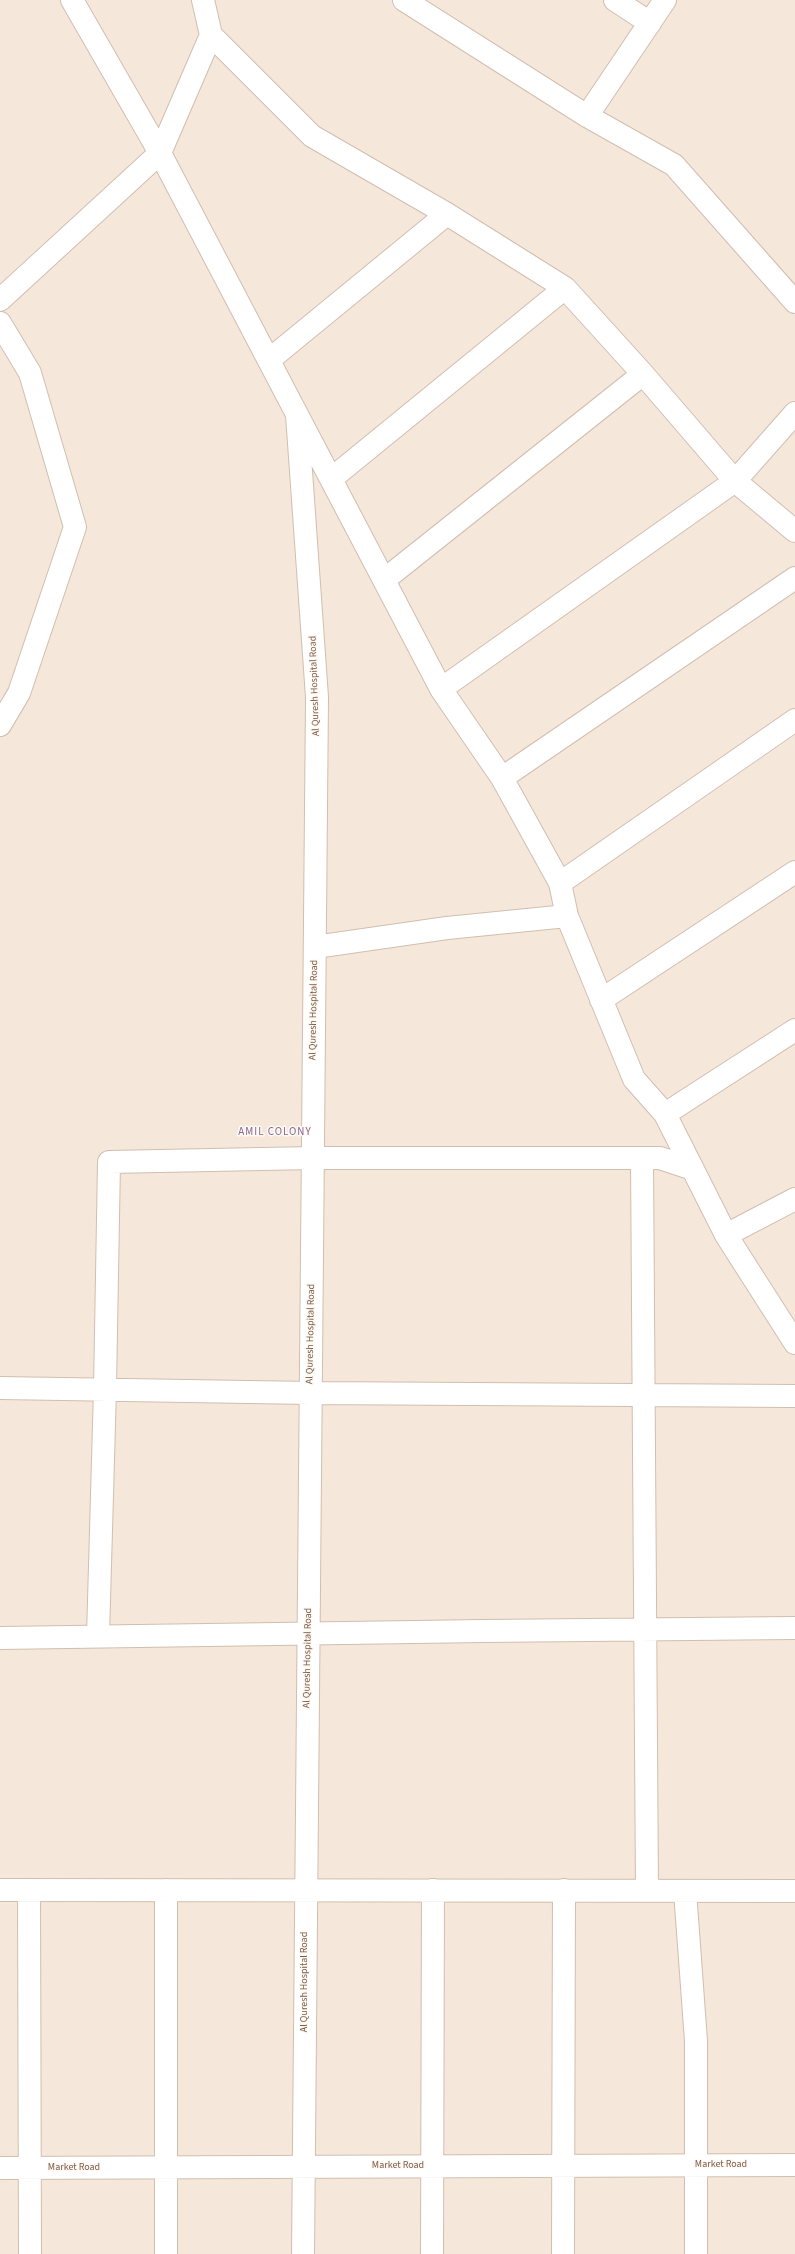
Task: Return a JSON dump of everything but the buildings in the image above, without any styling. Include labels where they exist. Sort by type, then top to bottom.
[{"type":"street","points":[[72,0],[160,153],[441,689],[502,778],[560,883],[567,916],[634,1079],[664,1114],[726,1235],[795,1343]]},
{"type":"street","points":[[203,0],[211,35],[312,136],[447,214],[565,288],[643,374],[735,481],[795,531]]},
{"type":"street","points":[[404,0],[587,116],[674,164],[795,302]]},
{"type":"street","points":[[615,0],[650,23]]},
{"type":"street","points":[[587,116],[665,0]]},
{"type":"street","points":[[0,300],[160,153],[211,35]]},
{"type":"street","points":[[269,360],[447,214]]},
{"type":"street","points":[[331,479],[565,288]]},
{"type":"street","points":[[0,323],[30,373],[75,527],[19,693],[0,725]]},
{"type":"street","points":[[384,580],[643,374]]},
{"type":"street","points":[[441,689],[735,481],[795,413]]},
{"type":"street","name":"Al Quresh Hospital Road","points":[[297,415],[317,696],[303,2254]]},
{"type":"street","points":[[502,778],[795,578]]},
{"type":"street","points":[[560,883],[795,720]]},
{"type":"street","points":[[601,1000],[795,872]]},
{"type":"street","points":[[315,947],[447,928],[567,916]]},
{"type":"street","points":[[664,1114],[795,1030]]},
{"type":"street","points":[[98,1636],[105,1390],[109,1162],[313,1158],[660,1158],[693,1169]]},
{"type":"street","points":[[642,1159],[646,1890]]},
{"type":"street","points":[[726,1235],[795,1199]]},
{"type":"street","points":[[0,1388],[644,1397],[795,1396]]},
{"type":"street","points":[[0,1638],[795,1628]]},
{"type":"street","points":[[0,1890],[795,1891]]},
{"type":"street","points":[[29,1890],[30,2254]]},
{"type":"street","points":[[166,1890],[166,2254]]},
{"type":"street","points":[[432,2254],[433,1890]]},
{"type":"street","points":[[563,2254],[564,1890]]},
{"type":"street","points":[[685,1891],[696,2041],[696,2254]]},
{"type":"street","name":"Market Road","points":[[0,2168],[795,2165]]},
{"type":"shaded area","points":[[0,0],[795,0],[795,2254],[0,2254]]},
{"type":"district","name":"AMIL COLONY","points":[[275,1133]]}]
